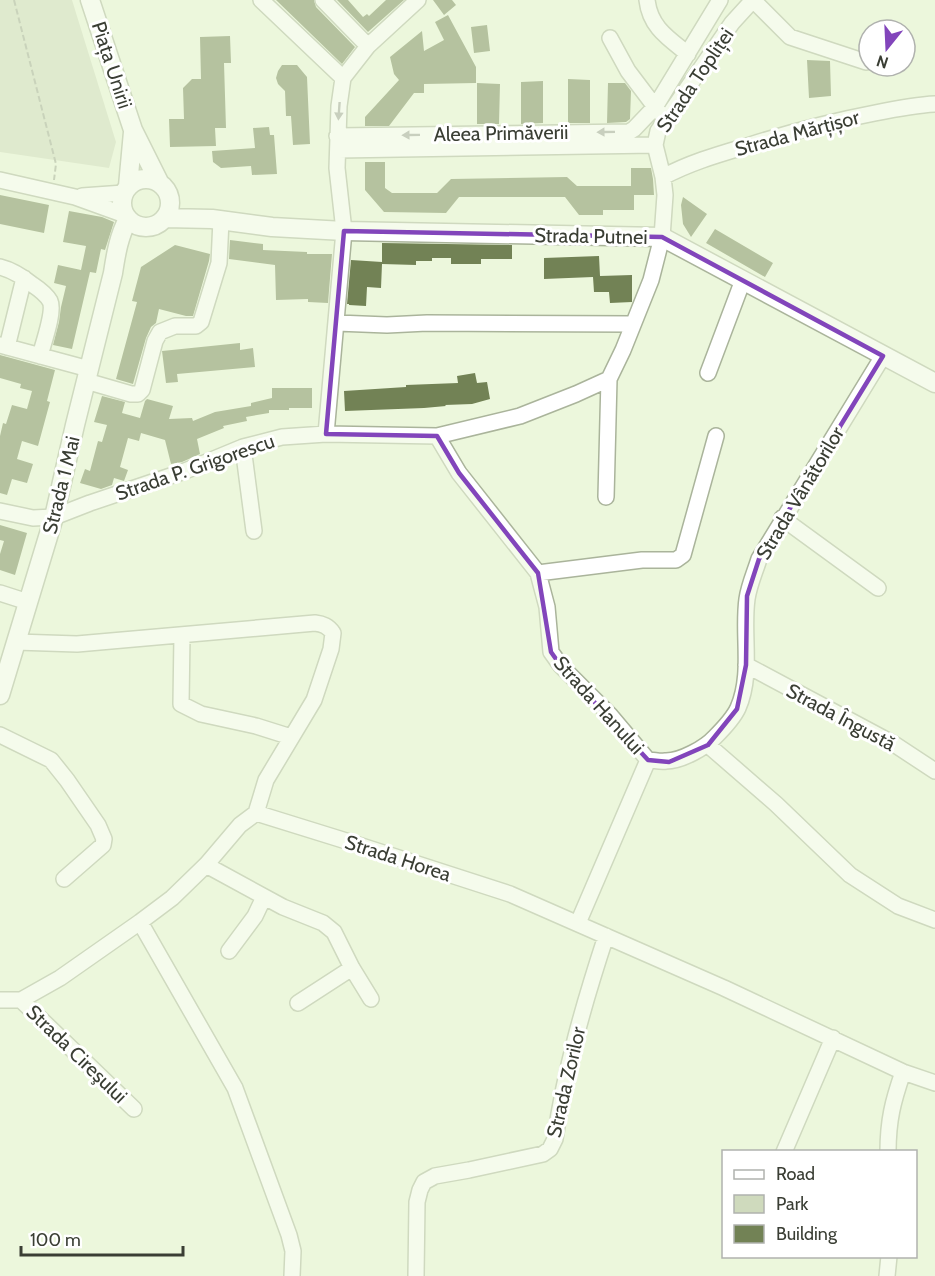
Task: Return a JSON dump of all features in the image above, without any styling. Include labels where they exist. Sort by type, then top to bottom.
[{"type":"main road","name":"Piața Unirii","points":[[90,0],[133,130],[159,182]]},
{"type":"main road","name":"Piața Unirii","points":[[126,189],[133,130]]},
{"type":"main road","points":[[143,178],[159,182],[164,186],[170,198],[169,212],[165,218],[153,226],[137,225],[127,217],[122,208],[126,189],[135,181],[143,178]]},
{"type":"main road","name":"Strada Putnei","points":[[170,198],[216,220]]},
{"type":"main road","name":"Strada 1 Mai","points":[[0,695],[54,517],[113,273],[120,234],[127,217]]},
{"type":"main road","name":"Strada Putnei","points":[[165,218],[344,231],[662,237],[935,383]]},
{"type":"main road","name":"Strada 1 Mai","points":[[113,273],[131,240],[145,227]]},
{"type":"street","points":[[261,0],[343,78]]},
{"type":"street","points":[[323,0],[368,46]]},
{"type":"street","points":[[326,434],[344,231],[337,168],[339,106],[343,78],[368,46],[418,0]]},
{"type":"street","points":[[647,0],[655,26],[688,54]]},
{"type":"street","points":[[610,38],[628,71],[660,113],[688,54],[720,0]]},
{"type":"street","points":[[753,0],[790,37],[857,59]]},
{"type":"street","name":"Strada Topliței","points":[[662,237],[665,195],[655,145],[660,113],[702,69],[732,23],[753,0]]},
{"type":"street","name":"Strada Mărțișor","points":[[663,177],[704,159],[799,130],[902,108],[935,104]]},
{"type":"street","name":"Aleea Primăverii","points":[[338,143],[629,132],[660,113]]},
{"type":"street","name":"Aleea Primăverii","points":[[338,143],[655,145]]},
{"type":"street","points":[[0,180],[75,196],[127,217]]},
{"type":"street","points":[[75,196],[126,189]]},
{"type":"street","points":[[24,278],[3,346],[40,356],[130,394],[138,394],[142,390],[155,341],[160,332],[175,326],[196,326],[201,322],[219,263],[216,220]]},
{"type":"street","points":[[606,497],[609,379],[651,280],[662,237]]},
{"type":"street","points":[[0,267],[7,268],[24,278],[51,302],[40,356]]},
{"type":"street","points":[[708,373],[743,280]]},
{"type":"street","points":[[337,323],[387,325],[427,323],[633,324]]},
{"type":"street","name":"Strada Vânătorilor","points":[[648,760],[669,762],[708,745],[737,709],[746,664],[747,596],[759,559],[884,356]]},
{"type":"street","name":"Strada P. Grigorescu","points":[[54,517],[185,471],[243,447],[282,437],[326,434],[437,436],[520,416],[609,379]]},
{"type":"street","name":"Strada Hanului","points":[[437,436],[459,473],[538,573],[547,607],[551,652],[561,666],[610,715],[648,760],[578,923]]},
{"type":"street","points":[[538,573],[642,560],[676,560],[682,555],[716,436]]},
{"type":"street","points":[[243,447],[254,531]]},
{"type":"street","points":[[0,511],[33,518],[54,517]]},
{"type":"street","points":[[782,519],[878,588]]},
{"type":"street","points":[[0,593],[28,602]]},
{"type":"street","points":[[0,1000],[21,1000],[60,978],[140,922],[172,898],[206,865],[240,825],[256,813],[266,780],[314,700],[331,649],[333,633],[324,624],[315,623],[77,644],[16,642]]},
{"type":"street","points":[[182,635],[181,704],[201,714],[256,726],[291,737]]},
{"type":"street","name":"Strada Îngustă","points":[[746,664],[894,744],[935,771]]},
{"type":"street","points":[[0,735],[51,760],[98,825],[104,839],[103,845],[64,879]]},
{"type":"street","points":[[708,745],[776,804],[850,875],[898,906],[935,920]]},
{"type":"street","name":"Strada Horea","points":[[256,813],[510,894],[734,992],[903,1071],[935,1083]]},
{"type":"street","points":[[206,865],[264,897],[323,924],[334,932],[371,999]]},
{"type":"street","points":[[229,951],[255,916],[264,897]]},
{"type":"street","points":[[140,922],[235,1088],[289,1235],[293,1251],[292,1276]]},
{"type":"street","name":"Strada Zorilor","points":[[416,1276],[417,1202],[424,1182],[435,1176],[532,1157],[550,1149],[555,1139],[570,1058],[606,936]]},
{"type":"street","points":[[298,1003],[352,968]]},
{"type":"street","name":"Strada Cireşului","points":[[21,1000],[134,1109]]},
{"type":"street","points":[[785,1150],[833,1038]]},
{"type":"street","points":[[888,1150],[892,1103],[903,1071]]},
{"type":"street","points":[[887,1276],[889,1258]]},
{"type":"path","points":[[14,0],[56,164],[53,192]]},
{"type":"highlighted area","points":[[344,231],[662,237],[883,356],[759,559],[747,596],[746,665],[737,709],[708,745],[669,762],[648,760],[561,666],[551,652],[538,573],[459,473],[437,436],[326,434]]},
{"type":"green space","points":[[0,0],[72,0],[116,142],[109,168],[0,152]]},
{"type":"building","points":[[276,0],[314,0],[316,7],[355,47],[342,64]]},
{"type":"building","points":[[337,0],[348,0],[363,17],[367,14],[369,16],[386,0],[404,0],[368,32]]},
{"type":"building","points":[[433,0],[452,0],[456,5],[444,15]]},
{"type":"building","points":[[448,15],[476,67],[476,83],[424,84],[424,93],[414,93],[389,126],[365,126],[365,117],[399,80],[394,74],[390,57],[422,31],[424,51],[444,40],[435,22]]},
{"type":"building","points":[[487,25],[490,51],[474,53],[471,27]]},
{"type":"building","points":[[230,36],[231,63],[224,63],[226,128],[215,128],[216,146],[170,147],[169,119],[184,119],[183,88],[192,79],[201,79],[200,37]]},
{"type":"building","points":[[807,60],[830,61],[831,96],[809,98]]},
{"type":"building","points":[[282,65],[297,65],[307,77],[310,144],[293,145],[291,116],[286,116],[285,91],[276,78]]},
{"type":"building","points":[[568,79],[590,80],[590,123],[568,123]]},
{"type":"building","points":[[543,81],[543,123],[521,124],[521,82]]},
{"type":"building","points":[[477,83],[500,84],[499,124],[477,124]]},
{"type":"building","points":[[608,83],[625,83],[631,91],[630,119],[626,122],[607,123]]},
{"type":"building","points":[[269,127],[270,135],[274,135],[277,174],[252,175],[251,166],[221,168],[213,162],[212,151],[255,148],[253,128]]},
{"type":"building","points":[[365,162],[385,162],[385,188],[392,193],[437,193],[451,179],[567,177],[577,186],[631,186],[631,168],[651,168],[654,195],[634,195],[634,210],[603,210],[603,215],[579,215],[565,197],[459,197],[446,213],[384,212],[365,190]]},
{"type":"building","points":[[0,195],[49,205],[44,233],[0,224]]},
{"type":"building","points":[[683,197],[707,214],[691,237],[683,224],[681,205]]},
{"type":"building","points":[[69,211],[102,217],[114,222],[105,250],[101,249],[96,273],[90,272],[72,349],[53,345],[66,286],[54,283],[58,265],[81,270],[86,246],[63,242]]},
{"type":"building","points":[[715,229],[773,263],[765,277],[706,243]]},
{"type":"building","points":[[230,240],[263,244],[263,250],[332,254],[328,303],[308,302],[308,299],[276,300],[275,265],[229,259]]},
{"type":"building","points":[[382,243],[512,245],[512,259],[481,259],[481,264],[451,264],[451,258],[432,258],[432,261],[416,261],[416,265],[382,264],[381,288],[367,287],[366,306],[347,304],[351,260],[382,262]]},
{"type":"building","points":[[175,245],[210,254],[193,316],[159,309],[156,323],[151,327],[146,338],[133,384],[116,379],[137,302],[132,301],[141,267]]},
{"type":"building","points":[[599,256],[600,276],[632,275],[632,302],[610,303],[609,292],[594,292],[593,277],[544,279],[544,258]]},
{"type":"building","points":[[240,343],[240,350],[253,348],[255,367],[177,374],[178,382],[166,383],[162,351]]},
{"type":"building","points":[[0,355],[55,370],[47,401],[50,402],[38,446],[22,441],[17,459],[33,464],[27,483],[12,479],[7,495],[0,493],[0,436],[3,423],[6,424],[12,405],[27,409],[32,391],[20,388],[21,384],[0,378]]},
{"type":"building","points":[[475,373],[477,383],[487,382],[490,399],[472,404],[424,408],[345,411],[344,391],[458,383],[457,376]]},
{"type":"building","points":[[272,388],[312,388],[312,408],[269,410],[269,413],[246,417],[247,421],[223,426],[224,428],[197,439],[200,454],[171,464],[165,440],[141,433],[139,441],[128,438],[120,467],[128,470],[124,481],[114,478],[112,485],[101,489],[80,483],[85,469],[90,471],[98,441],[102,442],[107,425],[94,422],[102,396],[125,402],[122,413],[140,418],[147,399],[173,406],[169,419],[192,418],[193,421],[215,412],[251,406],[251,403],[272,398]]},
{"type":"building","points":[[0,525],[27,533],[15,575],[0,570],[0,554],[4,541],[0,540]]}]
